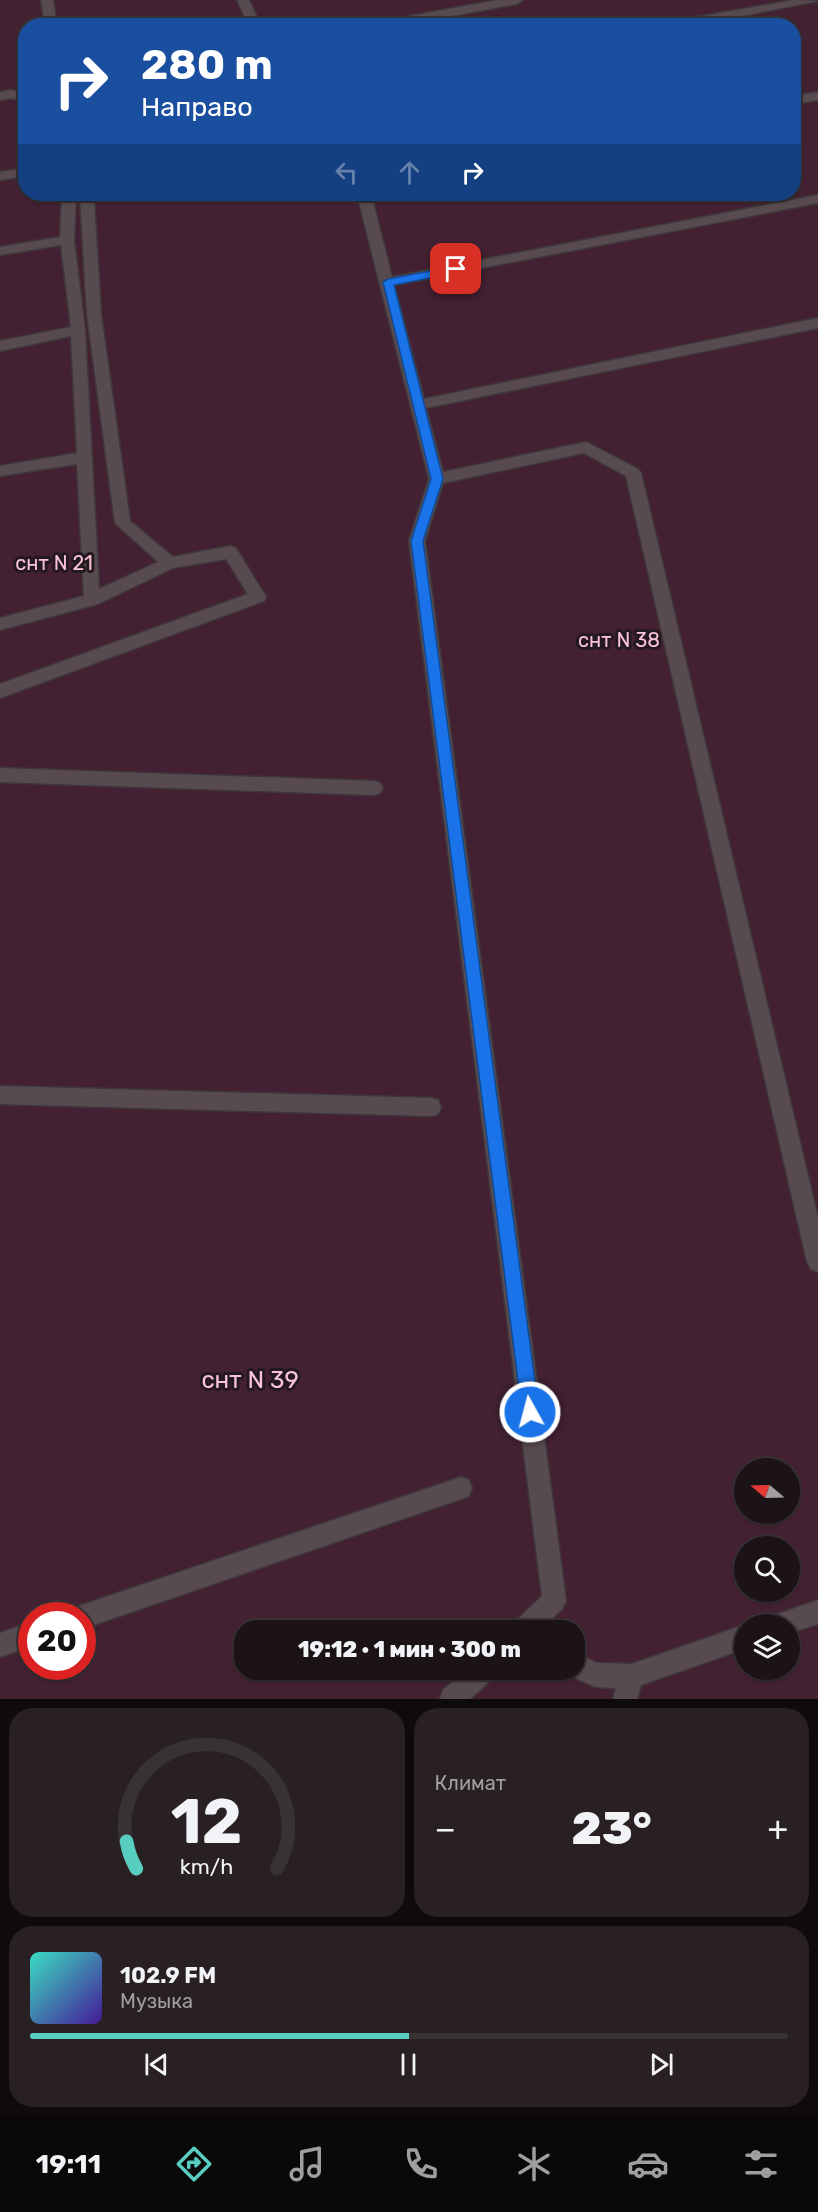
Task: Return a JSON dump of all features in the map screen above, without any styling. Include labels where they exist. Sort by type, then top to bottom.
[{"type":"lane","points":[[47,0],[50,18]]},
{"type":"lane","points":[[243,0],[251,18]]},
{"type":"lane","points":[[403,18],[443,6],[517,0]]},
{"type":"lane","points":[[713,18],[813,0]]},
{"type":"lane","points":[[0,96],[11,94],[18,96]]},
{"type":"lane","points":[[801,99],[818,96]]},
{"type":"lane","points":[[0,176],[18,173]]},
{"type":"lane","points":[[388,282],[818,199]]},
{"type":"lane","points":[[69,201],[67,240],[78,330],[92,600]]},
{"type":"lane","points":[[87,201],[94,314],[123,523],[170,563]]},
{"type":"lane","points":[[366,201],[437,479],[417,541],[554,1601],[534,1620]]},
{"type":"lane","points":[[0,251],[67,240]]},
{"type":"lane","points":[[418,405],[818,323]]},
{"type":"lane","points":[[0,346],[78,330]]},
{"type":"lane","points":[[437,479],[586,447],[633,473],[818,1262]]},
{"type":"lane","points":[[0,471],[85,457]]},
{"type":"lane","points":[[0,624],[92,600],[170,563],[230,552],[258,597],[0,691]]},
{"type":"lane","points":[[0,775],[374,788]]},
{"type":"lane","points":[[0,1095],[431,1107]]},
{"type":"lane","points":[[96,1612],[461,1488]]},
{"type":"lane","points":[[800,1618],[818,1612]]},
{"type":"lane","points":[[0,1645],[18,1639]]},
{"type":"lane","points":[[585,1670],[595,1675],[632,1676],[734,1640]]},
{"type":"lane","points":[[625,1699],[632,1676]]},
{"type":"lane","points":[[452,1699],[472,1680]]},
{"type":"green space","points":[[0,0],[818,0],[818,1699],[0,1699]]},
{"type":"route","points":[[456,269],[388,282],[437,479],[417,541],[530,1412]]},
{"type":"park label","name":"снт N 21","points":[[54,563]]},
{"type":"park label","name":"снт N 38","points":[[619,640]]},
{"type":"park label","name":"снт N 39","points":[[250,1380]]}]
